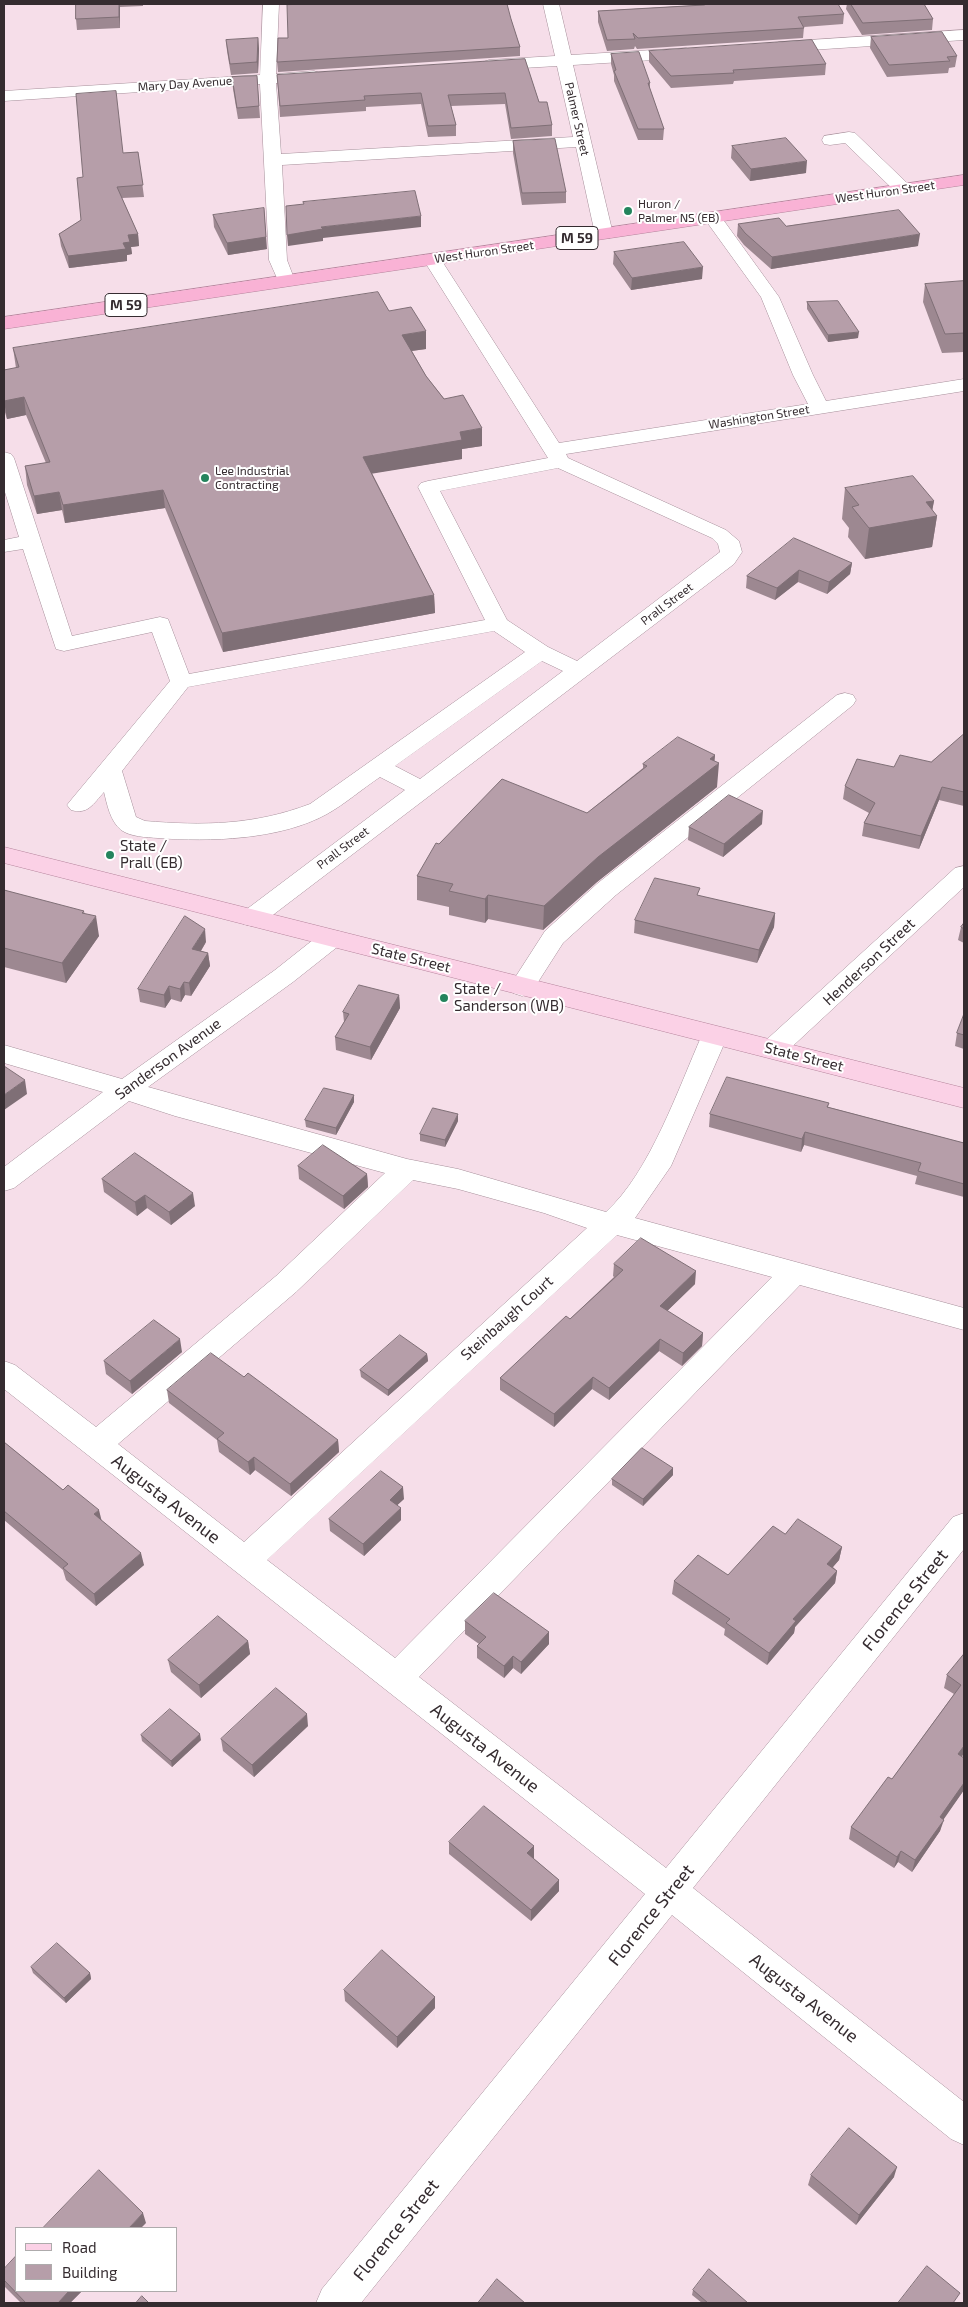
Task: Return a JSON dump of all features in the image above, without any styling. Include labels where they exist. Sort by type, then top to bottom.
[{"type":"highway","name":"West Huron Street","points":[[4,323],[964,180]]},
{"type":"main road","name":"State Street","points":[[4,854],[964,1098]]},
{"type":"street","name":"Palmer Street","points":[[551,4],[604,234]]},
{"type":"street","points":[[275,7],[269,33],[268,79],[278,260],[286,281]]},
{"type":"street","points":[[766,48],[964,35]]},
{"type":"street","points":[[474,66],[706,51]]},
{"type":"street","name":"Mary Day Avenue","points":[[4,96],[327,75]]},
{"type":"street","points":[[830,140],[849,137],[902,189]]},
{"type":"street","points":[[272,160],[582,142]]},
{"type":"street","points":[[713,218],[770,297],[803,374],[820,408]]},
{"type":"street","points":[[432,259],[557,456]]},
{"type":"street","name":"Washington Street","points":[[498,624],[428,487],[531,466],[557,456],[820,408],[964,385]]},
{"type":"street","name":"Prall Street","points":[[252,918],[726,559],[731,549],[728,541],[719,534],[557,456]]},
{"type":"street","points":[[4,458],[64,644],[160,624],[181,682]]},
{"type":"street","points":[[4,546],[31,541]]},
{"type":"street","points":[[79,805],[110,770],[181,682],[498,624],[540,652],[578,670]]},
{"type":"street","points":[[110,770],[125,820],[134,827],[182,833],[216,833],[294,820],[318,809],[540,652]]},
{"type":"street","points":[[522,987],[554,937],[607,889],[846,700]]},
{"type":"street","points":[[378,766],[421,789]]},
{"type":"street","name":"Henderson Street","points":[[773,1050],[964,874]]},
{"type":"street","name":"Sanderson Avenue","points":[[4,1181],[125,1090],[284,976],[332,938]]},
{"type":"street","name":"Steinbaugh Court","points":[[245,1561],[452,1368],[625,1211],[657,1166],[715,1035]]},
{"type":"street","points":[[4,1054],[174,1106],[407,1170],[458,1179],[552,1205],[579,1216],[795,1272],[964,1319]]},
{"type":"street","points":[[96,1445],[286,1284],[407,1170]]},
{"type":"street","points":[[396,1679],[795,1272]]},
{"type":"street","name":"Augusta Avenue","points":[[4,1373],[670,1892],[964,2126]]},
{"type":"street","name":"Florence Street","points":[[336,2303],[964,1526]]},
{"type":"building","points":[[76,4],[119,4],[119,17],[76,19]]},
{"type":"building","points":[[507,4],[520,47],[277,62],[278,38],[288,38],[287,5]]},
{"type":"building","points":[[703,4],[838,4],[844,14],[798,17],[804,28],[638,38],[633,33],[635,39],[607,40],[598,11]]},
{"type":"building","points":[[851,4],[924,4],[933,19],[863,23]]},
{"type":"building","points":[[942,32],[957,56],[947,57],[950,61],[889,65],[871,37]]},
{"type":"building","points":[[258,38],[257,62],[230,64],[226,40]]},
{"type":"building","points":[[812,40],[826,64],[733,70],[734,73],[671,76],[649,51]]},
{"type":"building","points":[[639,52],[664,129],[638,129],[614,71],[616,70],[611,54]]},
{"type":"building","points":[[525,59],[539,102],[547,102],[552,125],[511,128],[505,93],[448,95],[456,125],[428,126],[421,93],[364,96],[365,100],[280,106],[277,75]]},
{"type":"building","points":[[257,76],[259,106],[237,108],[232,77]]},
{"type":"building","points":[[116,91],[123,153],[138,152],[143,185],[117,187],[138,234],[128,235],[130,242],[123,243],[126,249],[68,256],[59,234],[81,220],[77,178],[83,177],[76,94]]},
{"type":"building","points":[[786,138],[807,161],[751,169],[732,146]]},
{"type":"building","points":[[555,139],[566,192],[522,193],[513,141]]},
{"type":"building","points":[[415,191],[421,216],[321,227],[323,229],[287,235],[286,206],[304,204],[303,202]]},
{"type":"building","points":[[264,208],[266,237],[227,243],[213,215]]},
{"type":"building","points":[[899,210],[920,234],[772,257],[745,233],[738,224],[779,218],[786,226]]},
{"type":"building","points":[[684,242],[703,267],[632,278],[614,252]]},
{"type":"building","points":[[964,281],[964,333],[945,334],[925,284]]},
{"type":"building","name":"Lee Industrial Contracting","points":[[378,292],[389,311],[411,307],[426,331],[402,335],[426,376],[444,399],[463,395],[482,428],[460,432],[462,440],[363,457],[434,595],[222,633],[163,490],[63,505],[59,492],[34,496],[25,466],[50,462],[24,397],[4,401],[4,370],[19,367],[13,348]]},
{"type":"building","points":[[838,301],[859,332],[828,335],[807,302]]},
{"type":"building","points":[[913,476],[934,501],[926,502],[937,516],[869,528],[852,507],[859,505],[845,488]]},
{"type":"building","points":[[794,538],[852,563],[829,582],[799,570],[777,588],[747,576]]},
{"type":"building","points":[[964,734],[964,792],[942,787],[921,836],[864,823],[875,803],[845,786],[857,759],[894,767],[900,755],[931,762]]},
{"type":"building","points":[[678,737],[715,755],[710,759],[719,763],[598,857],[544,906],[488,895],[485,899],[449,891],[453,884],[417,876],[436,843],[439,844],[502,779],[587,813],[647,766],[643,764]]},
{"type":"building","points":[[729,795],[763,811],[724,844],[689,827]]},
{"type":"building","points":[[655,878],[700,888],[697,895],[775,913],[759,950],[635,920]]},
{"type":"building","points":[[4,890],[84,911],[82,913],[96,916],[62,963],[4,948]]},
{"type":"building","points":[[185,916],[205,929],[192,949],[208,953],[189,983],[184,982],[180,989],[169,986],[164,995],[138,989]]},
{"type":"building","points":[[359,985],[399,995],[370,1047],[335,1037],[349,1014],[343,1012]]},
{"type":"building","points":[[964,1014],[964,1035],[957,1033]]},
{"type":"building","points":[[4,1066],[25,1080],[4,1095]]},
{"type":"building","points":[[727,1077],[829,1103],[827,1107],[964,1143],[964,1184],[918,1171],[921,1163],[805,1132],[802,1139],[710,1114]]},
{"type":"building","points":[[324,1088],[354,1095],[336,1128],[305,1120]]},
{"type":"building","points":[[433,1108],[458,1114],[445,1140],[420,1134]]},
{"type":"building","points":[[323,1145],[367,1174],[343,1196],[298,1166]]},
{"type":"building","points":[[135,1153],[193,1193],[169,1212],[145,1195],[135,1202],[102,1179]]},
{"type":"building","points":[[641,1238],[696,1271],[660,1306],[703,1333],[683,1353],[660,1339],[609,1388],[593,1377],[554,1414],[500,1378],[566,1316],[570,1319],[623,1270],[614,1264]]},
{"type":"building","points":[[154,1320],[180,1339],[130,1381],[104,1361]]},
{"type":"building","points":[[400,1335],[427,1354],[388,1390],[360,1370]]},
{"type":"building","points":[[211,1353],[244,1377],[248,1373],[338,1440],[290,1484],[254,1457],[248,1462],[217,1439],[224,1433],[167,1390]]},
{"type":"building","points":[[4,1442],[63,1490],[68,1485],[99,1510],[94,1514],[141,1553],[94,1594],[63,1568],[68,1564],[4,1511]]},
{"type":"building","points":[[642,1448],[673,1468],[643,1499],[612,1479]]},
{"type":"building","points":[[381,1471],[403,1487],[390,1500],[401,1508],[363,1544],[329,1519]]},
{"type":"building","points":[[798,1519],[842,1547],[827,1564],[837,1571],[793,1619],[796,1621],[769,1653],[726,1623],[730,1619],[674,1581],[698,1555],[728,1575],[773,1526],[785,1534]]},
{"type":"building","points":[[494,1593],[549,1632],[521,1662],[513,1656],[504,1666],[477,1646],[486,1637],[465,1621]]},
{"type":"building","points":[[218,1616],[248,1641],[199,1685],[168,1660]]},
{"type":"building","points":[[964,1654],[964,1746],[958,1754],[964,1758],[964,1783],[940,1817],[944,1820],[915,1860],[901,1851],[897,1857],[851,1827],[888,1777],[892,1779],[961,1685],[947,1675]]},
{"type":"building","points":[[276,1688],[307,1714],[252,1765],[221,1739]]},
{"type":"building","points":[[170,1709],[200,1734],[171,1761],[141,1735]]},
{"type":"building","points":[[484,1806],[534,1846],[527,1853],[559,1880],[531,1910],[449,1842]]},
{"type":"building","points":[[57,1943],[90,1973],[64,1998],[31,1967]]},
{"type":"building","points":[[382,1950],[435,1997],[397,2037],[344,1990]]},
{"type":"building","points":[[849,2128],[897,2167],[859,2215],[811,2175]]},
{"type":"building","points":[[99,2170],[143,2213],[130,2227],[44,2227]]},
{"type":"building","points":[[15,2257],[15,2292],[4,2280],[4,2269]]},
{"type":"building","points":[[927,2266],[960,2293],[953,2303],[898,2303]]},
{"type":"building","points":[[709,2269],[748,2303],[708,2303],[693,2290]]},
{"type":"building","points":[[497,2279],[525,2303],[478,2303]]},
{"type":"building","points":[[15,2292],[68,2292],[58,2303],[26,2303]]},
{"type":"building","points":[[142,2296],[149,2303],[136,2303]]},
{"type":"place","name":"Huron / Palmer NS (EB)","points":[[628,211]]},
{"type":"place","name":"Lee Industrial Contracting","points":[[205,478]]},
{"type":"place","name":"State / Prall (EB)","points":[[110,855]]},
{"type":"place","name":"State / Sanderson (WB)","points":[[444,998]]}]
